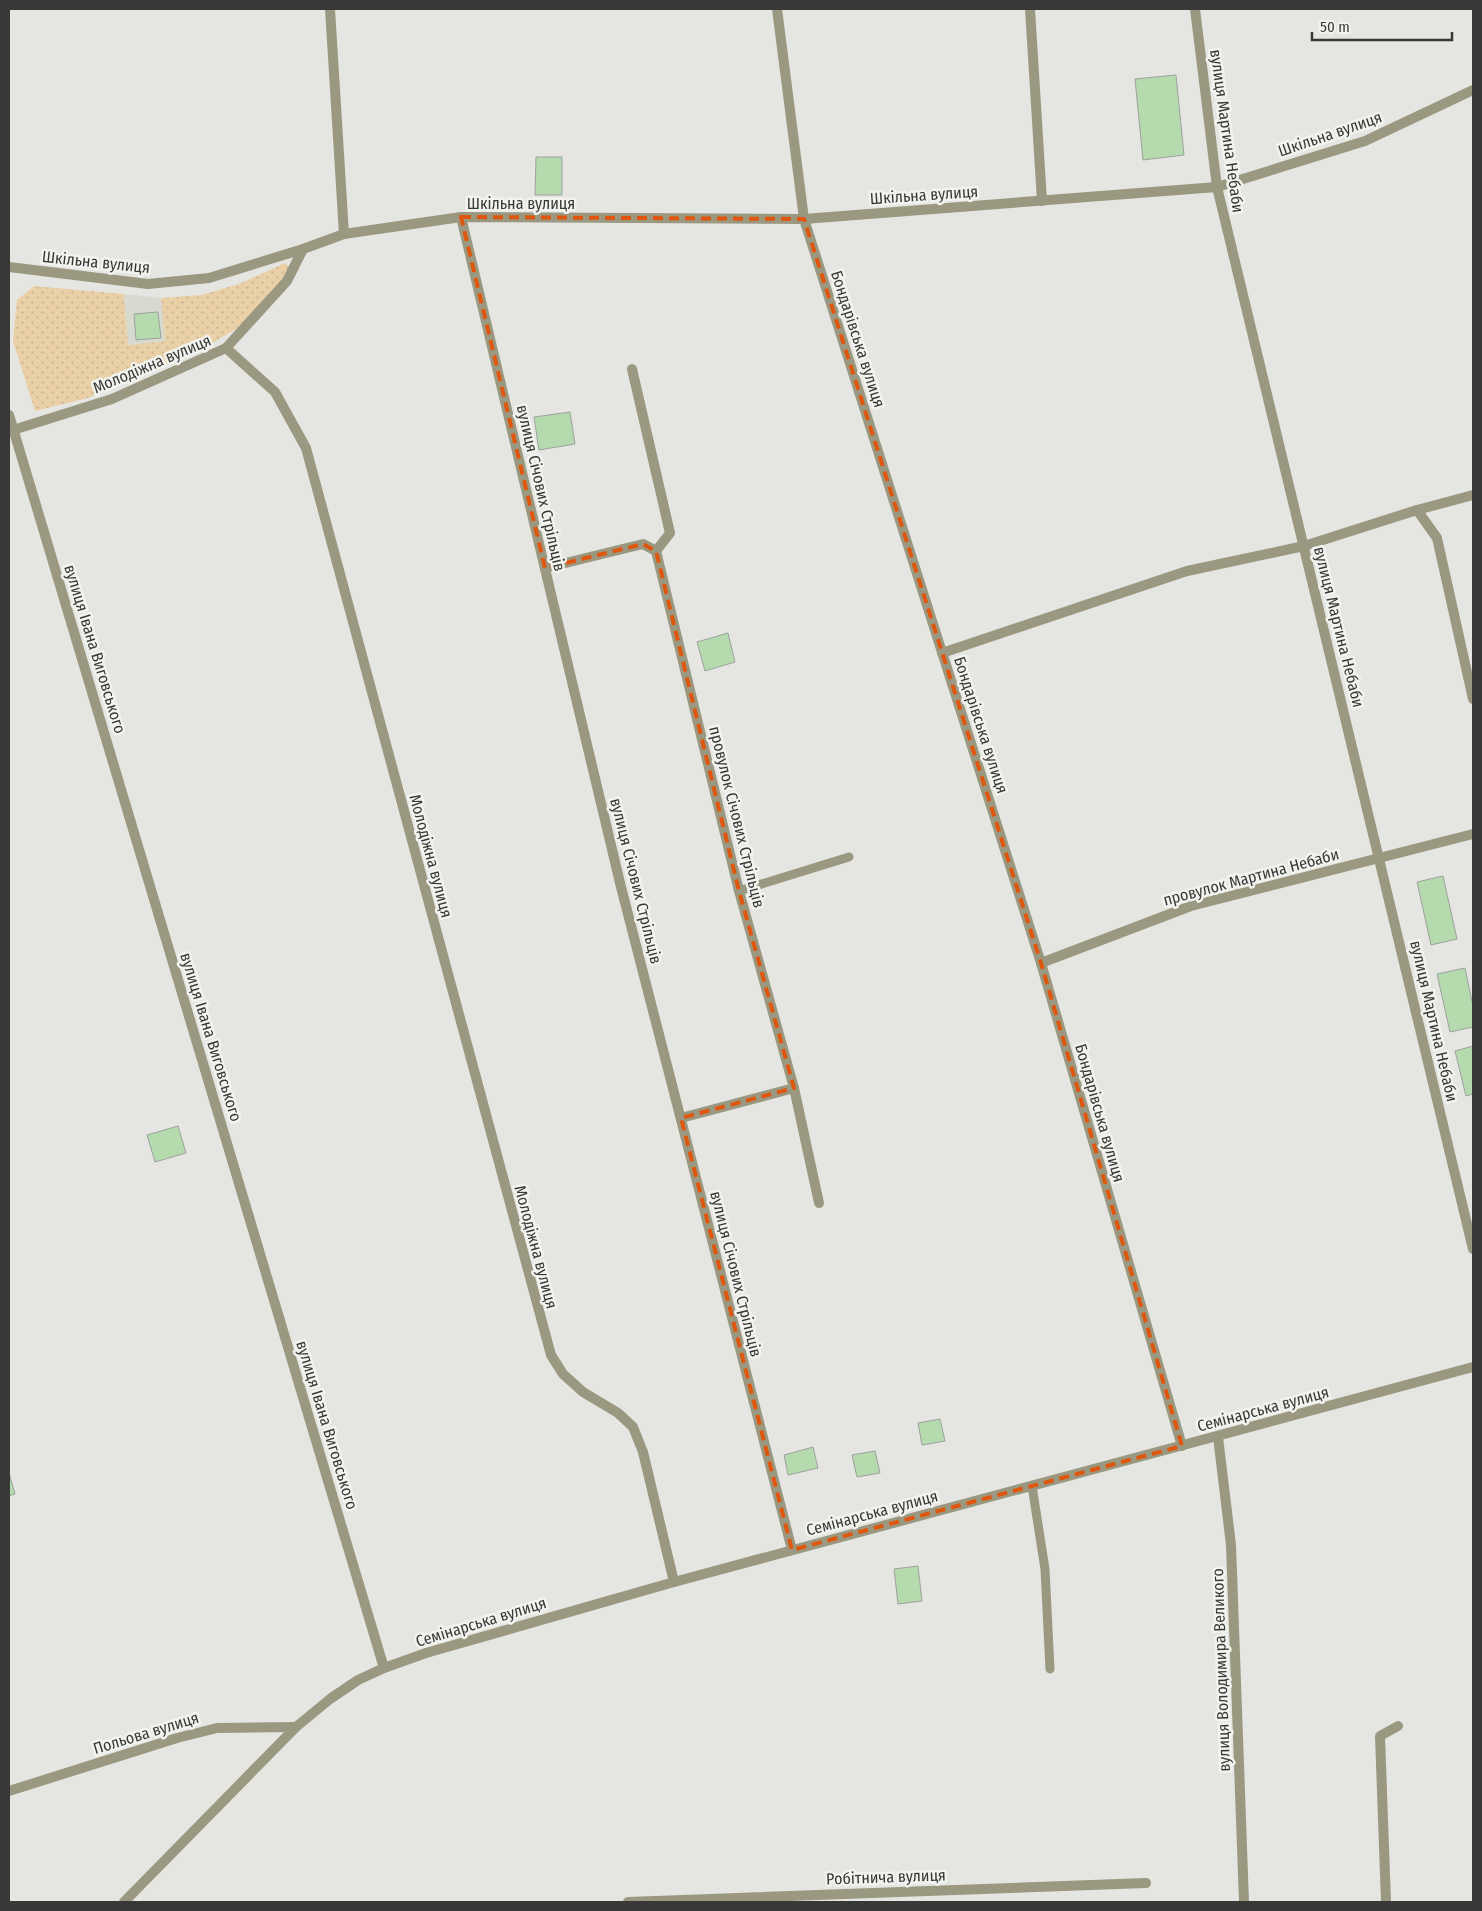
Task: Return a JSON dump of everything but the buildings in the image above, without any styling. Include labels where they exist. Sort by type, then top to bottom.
[{"type":"street","points":[[330,9],[344,234]]},
{"type":"street","name":"Бондарівська вулиця","points":[[777,9],[804,219],[1040,963],[1182,1446]]},
{"type":"street","points":[[1030,9],[1042,200]]},
{"type":"street","name":"вулиця Мартина Небаби","points":[[1195,9],[1217,187],[1473,1248]]},
{"type":"street","name":"Шкільна вулиця","points":[[9,267],[148,284],[209,278],[304,249],[344,234],[460,217],[804,219],[1217,187],[1364,141],[1473,90]]},
{"type":"street","name":"вулиця Січових Стрільців","points":[[460,217],[621,888],[792,1550]]},
{"type":"street","points":[[226,348],[286,282],[304,249]]},
{"type":"street","name":"Молодіжна вулиця","points":[[13,430],[112,399],[226,348],[275,392],[306,448],[551,1355],[563,1374],[583,1392],[618,1413],[633,1427],[643,1452],[674,1582]]},
{"type":"street","points":[[545,568],[643,544],[656,551],[670,532],[632,369]]},
{"type":"street","name":"вулиця Івана Виговського","points":[[9,415],[384,1668]]},
{"type":"street","points":[[942,653],[1187,571],[1304,546],[1417,510],[1473,495]]},
{"type":"street","points":[[1417,510],[1437,538],[1473,699]]},
{"type":"street","name":"провулок Січових Стрільців","points":[[656,551],[740,892],[794,1088],[819,1203]]},
{"type":"street","name":"провулок Мартина Небаби","points":[[1040,963],[1191,906],[1473,834]]},
{"type":"street","points":[[681,1118],[794,1088]]},
{"type":"street","name":"Семінарська вулиця","points":[[124,1902],[296,1727],[330,1699],[358,1680],[384,1668],[444,1648],[674,1582],[1473,1367]]},
{"type":"street","name":"вулиця Володимира Великого","points":[[1218,1437],[1231,1545],[1244,1902]]},
{"type":"street","points":[[1386,1902],[1380,1736],[1398,1726]]},
{"type":"street","name":"Польова вулиця","points":[[9,1791],[177,1738],[217,1728],[296,1727]]},
{"type":"street","name":"Робітнича вулиця","points":[[628,1902],[1146,1883]]},
{"type":"lane","points":[[740,892],[849,857]]},
{"type":"lane","points":[[1032,1486],[1045,1569],[1050,1669]]},
{"type":"highlighted area","points":[[461,217],[804,219],[1041,963],[1182,1446],[792,1550],[681,1118],[794,1088],[739,891],[656,551],[643,544],[545,568]]},
{"type":"shaded area","points":[[285,263],[291,269],[274,294],[236,329],[206,347],[88,398],[35,411],[13,341],[17,300],[34,286],[124,294],[128,345],[165,341],[161,298],[201,295],[239,284]]},
{"type":"shaded area","points":[[124,294],[161,298],[165,341],[128,345]]}]
